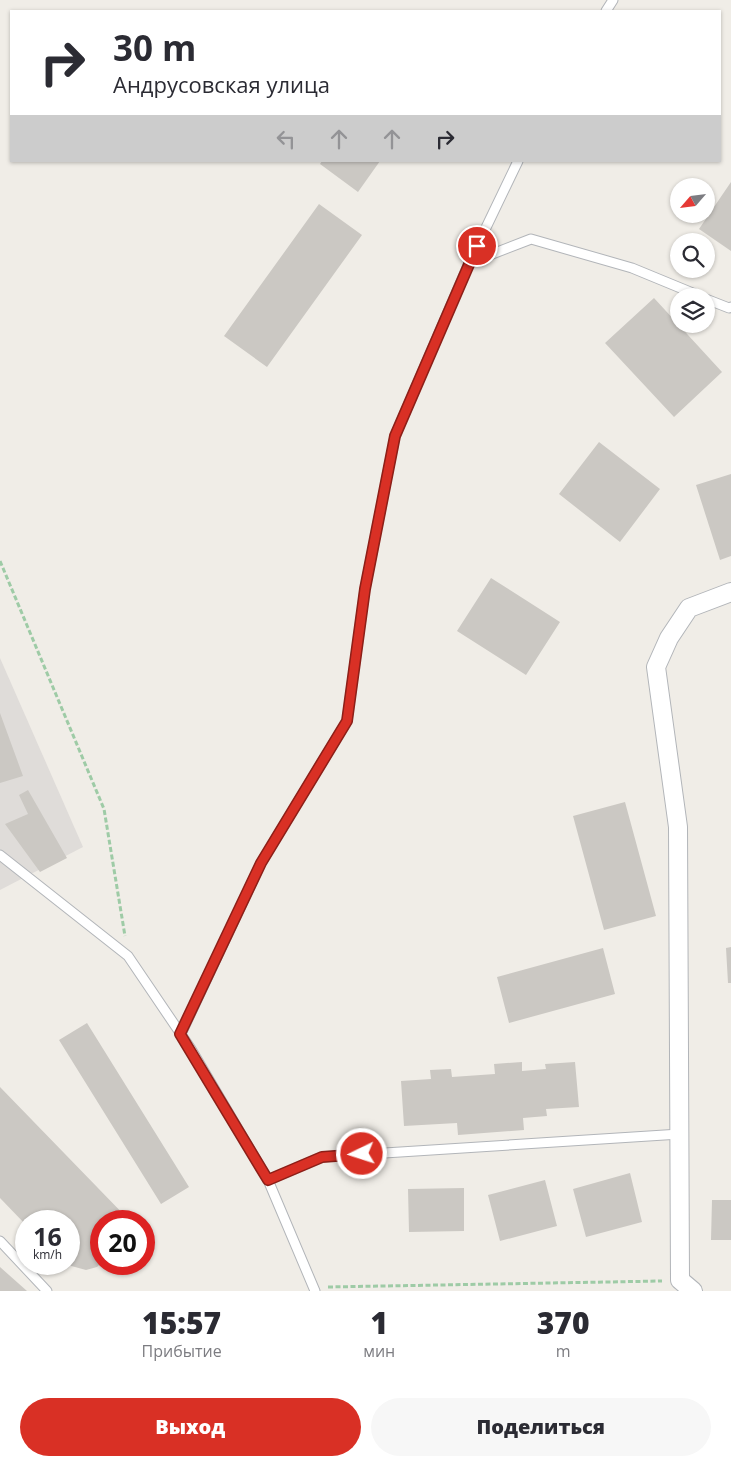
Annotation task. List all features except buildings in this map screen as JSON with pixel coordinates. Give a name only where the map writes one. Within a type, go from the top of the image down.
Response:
[{"type":"street","points":[[687,1286],[680,1134],[678,827],[656,667],[669,638],[689,608],[731,592]]},
{"type":"lane","points":[[180,1034],[261,863],[347,721],[365,589],[395,436],[468,263],[518,162]]},
{"type":"lane","points":[[468,263],[531,239],[632,268],[681,288]]},
{"type":"lane","points":[[715,303],[729,308],[731,307]]},
{"type":"lane","points":[[0,856],[128,956],[180,1034],[268,1180],[315,1289]]},
{"type":"lane","points":[[268,1180],[322,1157],[680,1134]]},
{"type":"lane","points":[[0,1241],[47,1291]]},
{"type":"path","points":[[0,561],[104,809],[128,956]]},
{"type":"path","points":[[315,1289],[687,1286]]},
{"type":"shaded area","points":[[0,658],[83,847],[0,890]]},
{"type":"route","points":[[362,1154],[322,1157],[268,1180],[191,1049],[180,1034],[261,863],[347,721],[365,589],[395,436],[468,263],[477,246]]}]
